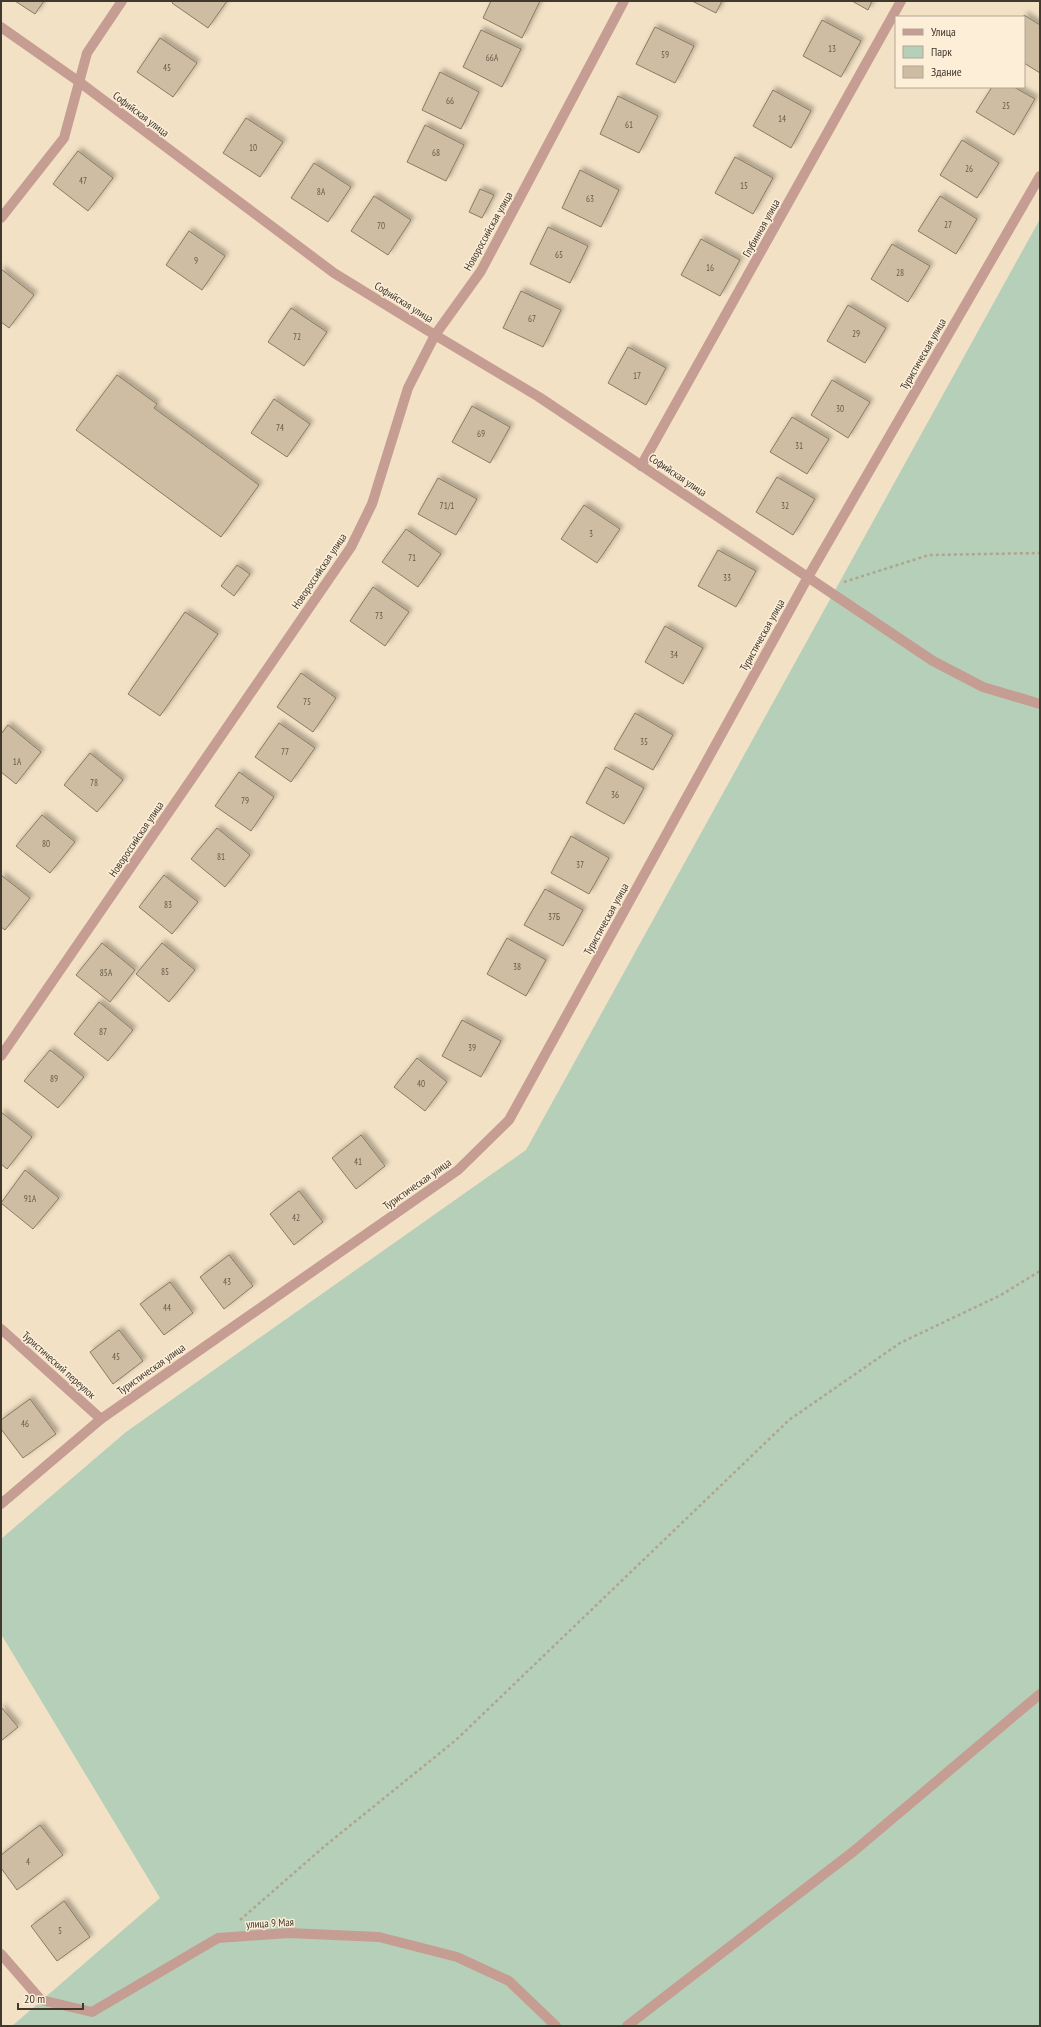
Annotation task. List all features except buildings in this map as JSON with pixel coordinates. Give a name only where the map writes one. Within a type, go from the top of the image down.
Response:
[{"type":"street","points":[[1,218],[64,138],[78,81],[87,54],[122,1]]},
{"type":"street","name":"Новороссийская улица","points":[[1,1056],[351,547],[372,504],[408,388],[435,336],[481,271],[624,1]]},
{"type":"street","name":"Глубинная улица","points":[[642,466],[901,1]]},
{"type":"street","name":"Софийская улица","points":[[1,27],[78,81],[334,273],[435,336],[539,397],[808,576],[932,661],[983,687],[1040,704]]},
{"type":"street","name":"Туристическая улица","points":[[1,1504],[101,1419],[458,1170],[509,1120],[808,576],[1040,176]]},
{"type":"street","name":"Туристический переулок","points":[[1,1329],[101,1419]]},
{"type":"street","points":[[627,2026],[854,1851],[1040,1694]]},
{"type":"street","name":"улица 9 Мая","points":[[1,1954],[41,2000],[92,2012],[218,1938],[289,1933],[379,1937],[457,1957],[509,1981],[556,2026]]},
{"type":"path","points":[[824,588],[929,555],[1040,553]]},
{"type":"path","points":[[218,1938],[326,1845],[456,1740],[788,1420],[900,1344],[1001,1294],[1040,1271]]},
{"type":"green space","points":[[1040,219],[1040,2026],[12,2026],[160,1898],[1,1634],[1,1539],[126,1432],[526,1150]]}]
